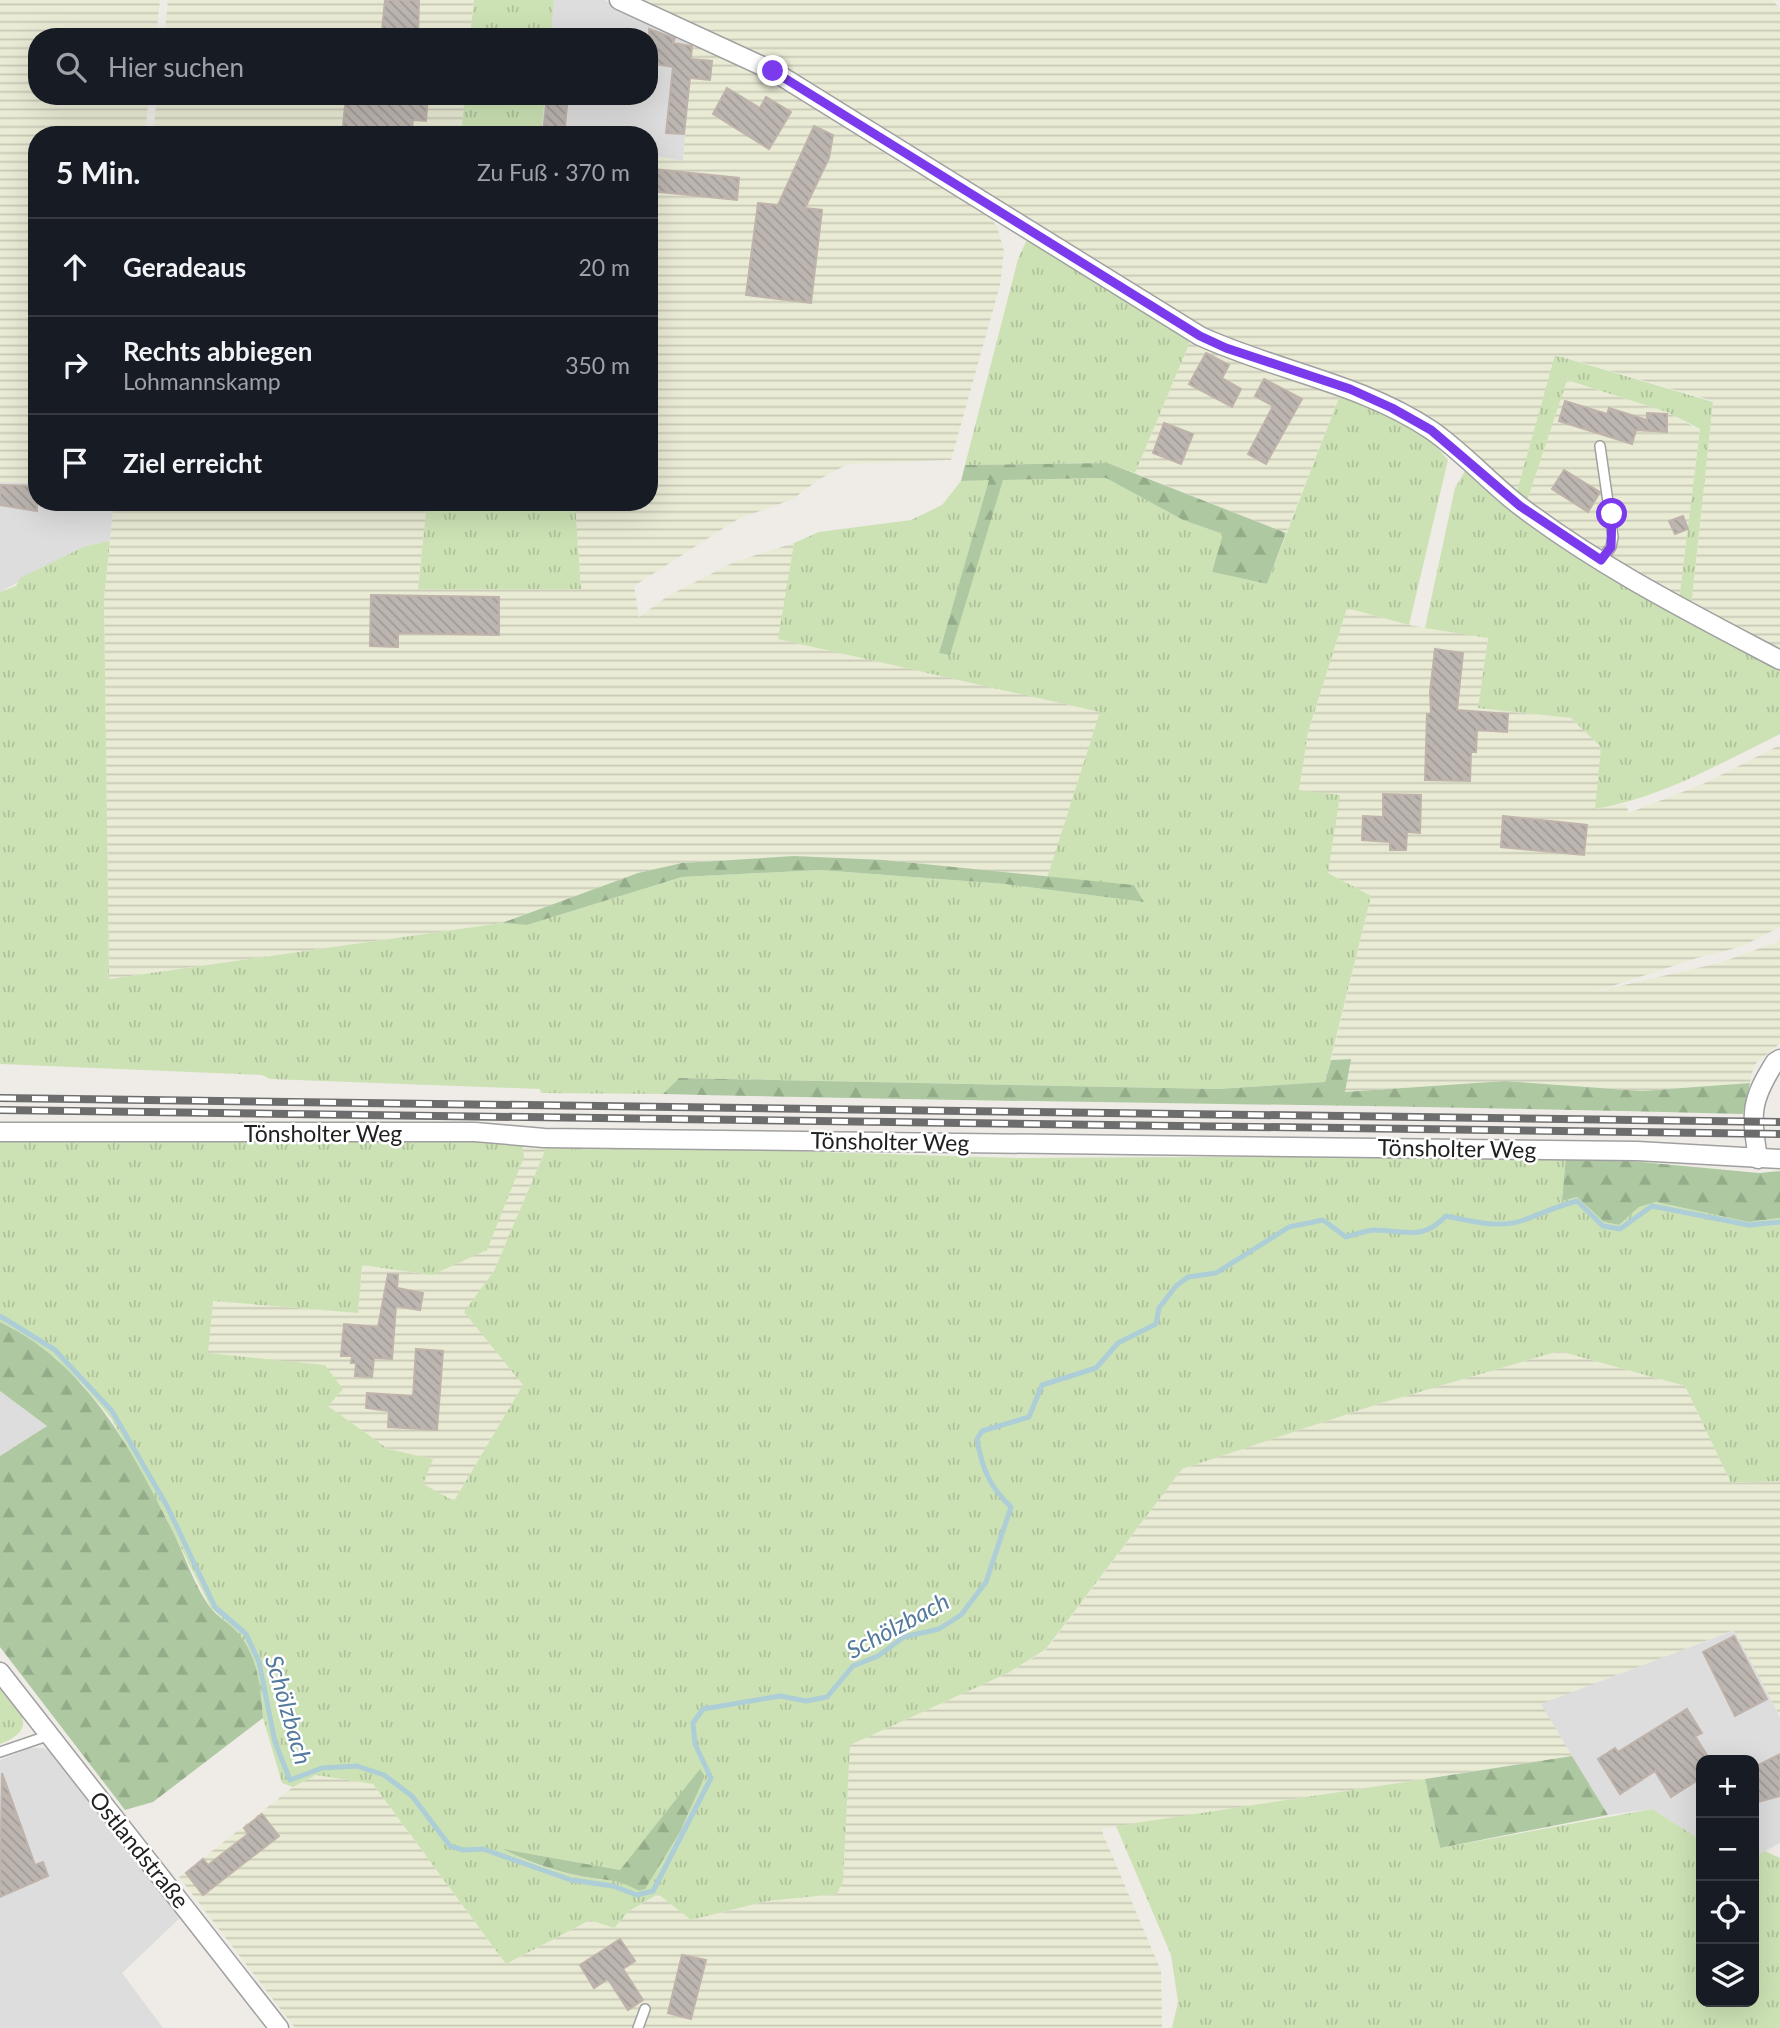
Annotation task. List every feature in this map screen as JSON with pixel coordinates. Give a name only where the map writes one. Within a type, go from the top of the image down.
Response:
[{"type":"street","points":[[619,0],[773,71],[1200,336],[1226,348],[1350,389],[1421,425],[1520,506],[1650,593],[1780,660]]},
{"type":"street","points":[[1758,1159],[1753,1122],[1756,1093],[1775,1062],[1780,1059]]},
{"type":"street","name":"Tönsholter Weg","points":[[0,1132],[474,1132],[544,1138],[1637,1151],[1780,1159]]},
{"type":"street","name":"Ostlandstraße","points":[[0,1672],[47,1736],[279,2028]]},
{"type":"lane","points":[[1600,446],[1613,537],[1611,547],[1601,560]]},
{"type":"lane","points":[[0,1752],[47,1736]]},
{"type":"lane","points":[[638,2028],[645,2009]]},
{"type":"shaded area","points":[[554,0],[604,0],[693,40],[683,162],[658,157],[658,126],[542,126],[544,105],[658,105],[658,28],[552,28]]},
{"type":"shaded area","points":[[0,482],[28,483],[28,511],[113,511],[110,541],[86,546],[0,592]]},
{"type":"shaded area","points":[[0,1391],[47,1426],[0,1456]]},
{"type":"shaded area","points":[[1735,1630],[1780,1717],[1780,1843],[1759,1854],[1759,1755],[1696,1755],[1696,1837],[1652,1809],[1608,1815],[1540,1704]]},
{"type":"shaded area","points":[[30,1748],[44,1748],[52,1752],[184,1914],[122,1973],[163,2028],[0,2028],[0,1760]]},
{"type":"green space","points":[[0,0],[160,0],[157,28],[28,28],[28,105],[148,105],[146,126],[28,126],[28,483],[0,482]]},
{"type":"green space","points":[[168,0],[474,0],[471,28],[165,28]]},
{"type":"green space","points":[[474,0],[554,0],[552,28],[471,28]]},
{"type":"green space","points":[[638,0],[1773,0],[1780,9],[1780,652],[1691,607],[1713,401],[1556,355],[1516,495],[1460,447],[1281,360],[1190,324],[781,64]]},
{"type":"green space","points":[[693,40],[774,76],[980,208],[997,226],[1004,251],[1000,285],[951,460],[848,464],[818,480],[793,499],[738,519],[634,586],[639,617],[668,596],[734,562],[794,543],[779,639],[1101,712],[1047,878],[884,860],[794,856],[682,863],[638,873],[502,923],[109,979],[104,598],[113,511],[426,511],[418,589],[581,588],[576,511],[658,511],[658,157],[683,161]]},
{"type":"green space","points":[[156,105],[464,105],[462,126],[154,126]]},
{"type":"green space","points":[[464,105],[544,105],[542,126],[462,126]]},
{"type":"green space","points":[[1028,237],[1192,337],[1135,473],[1108,463],[965,465],[1018,259]]},
{"type":"green space","points":[[1192,337],[1340,395],[1286,533],[1135,473]]},
{"type":"green space","points":[[1555,355],[1713,402],[1691,607],[1679,601],[1700,429],[1667,412],[1567,380],[1526,504],[1516,495]]},
{"type":"green space","points":[[1566,380],[1667,412],[1700,430],[1679,601],[1526,504]]},
{"type":"green space","points":[[1340,395],[1399,420],[1425,437],[1448,460],[1409,625],[1347,608],[1308,732],[1299,790],[1340,795],[1328,873],[1371,896],[1325,1082],[1217,1089],[679,1078],[663,1094],[541,1093],[540,1089],[270,1079],[262,1075],[0,1064],[0,592],[16,586],[20,578],[86,546],[110,541],[104,598],[109,979],[502,923],[527,925],[682,877],[820,870],[1005,884],[1144,902],[1134,885],[1047,878],[1100,712],[778,639],[794,543],[819,532],[911,520],[942,505],[961,481],[990,479],[939,652],[1003,480],[1106,478],[1183,520],[1224,534],[1212,572],[1267,584]]},
{"type":"green space","points":[[1108,463],[1286,533],[1267,584],[1212,572],[1223,534],[1183,520],[1106,478],[1003,480],[950,655],[939,653],[989,480],[961,481],[965,465]]},
{"type":"green space","points":[[1465,471],[1780,666],[1780,734],[1667,788],[1595,809],[1601,747],[1571,718],[1478,708],[1488,638],[1425,628],[1455,488]]},
{"type":"green space","points":[[426,511],[576,511],[581,589],[418,589]]},
{"type":"green space","points":[[1347,608],[1409,625],[1488,637],[1478,708],[1571,718],[1601,747],[1596,809],[1626,804],[1629,813],[1705,783],[1780,745],[1780,927],[1740,947],[1697,958],[1594,992],[1719,963],[1780,941],[1780,1043],[1754,1065],[1750,1083],[1642,1091],[1505,1081],[1344,1092],[1351,1059],[1331,1060],[1371,896],[1328,874],[1299,790],[1308,732]]},
{"type":"green space","points":[[794,856],[884,860],[1134,885],[1144,902],[1005,884],[820,870],[682,877],[527,925],[502,923],[638,873],[682,863]]},
{"type":"green space","points":[[1351,1059],[1345,1092],[1505,1081],[1642,1091],[1750,1083],[1743,1114],[663,1094],[679,1078],[1217,1089],[1325,1082],[1331,1060]]},
{"type":"green space","points":[[456,1138],[522,1141],[524,1157],[487,1250],[432,1275],[362,1265],[358,1313],[213,1301],[208,1353],[325,1365],[343,1389],[328,1406],[388,1449],[433,1459],[423,1484],[454,1501],[523,1385],[464,1312],[494,1271],[548,1144],[1018,1158],[1566,1155],[1562,1201],[1577,1197],[1604,1222],[1619,1225],[1639,1207],[1656,1202],[1749,1222],[1780,1218],[1780,1481],[1731,1483],[1685,1386],[1559,1351],[1375,1405],[1182,1469],[1046,1649],[1008,1673],[850,1745],[843,1881],[837,1894],[767,1901],[691,1920],[658,1894],[629,1911],[614,1928],[590,1920],[506,1964],[373,1784],[316,1775],[293,1787],[282,1783],[263,1718],[261,1691],[238,1633],[211,1608],[111,1418],[55,1358],[0,1322],[0,1140]],"holes":[[[701,1770],[705,1776],[680,1832],[639,1891],[620,1882],[547,1868],[506,1850],[620,1870]]]},
{"type":"green space","points":[[522,1141],[548,1144],[494,1271],[465,1312],[523,1385],[454,1501],[422,1484],[432,1459],[388,1449],[327,1406],[207,1353],[213,1301],[358,1313],[362,1265],[432,1275]]},
{"type":"green space","points":[[1566,1155],[1759,1173],[1780,1171],[1780,1218],[1749,1222],[1656,1202],[1639,1207],[1619,1225],[1604,1222],[1577,1197],[1562,1201]]},
{"type":"green space","points":[[0,1322],[59,1361],[105,1414],[143,1473],[205,1599],[213,1611],[245,1642],[254,1663],[263,1718],[153,1802],[125,1810],[0,1647],[0,1456],[47,1426],[0,1391]]},
{"type":"green space","points":[[1559,1351],[1685,1386],[1731,1483],[1780,1481],[1780,1716],[1734,1630],[1541,1704],[1572,1756],[1101,1829],[1161,1971],[1162,2028],[295,2028],[179,1877],[293,1787],[316,1775],[373,1784],[506,1964],[590,1920],[614,1928],[629,1911],[658,1894],[692,1920],[767,1901],[837,1894],[843,1881],[850,1745],[1008,1673],[1046,1650],[1182,1469],[1375,1405]]},
{"type":"green space","points":[[0,1684],[19,1710],[23,1725],[13,1738],[0,1744]]},
{"type":"green space","points":[[1572,1756],[1608,1815],[1440,1848],[1425,1779]]},
{"type":"green space","points":[[700,1769],[705,1776],[680,1832],[645,1889],[639,1891],[616,1882],[558,1871],[503,1849],[620,1870]]},
{"type":"green space","points":[[1425,1779],[1440,1848],[1652,1809],[1696,1837],[1696,2007],[1759,2007],[1759,1854],[1765,1851],[1780,1858],[1780,2028],[1172,2028],[1178,2002],[1171,1955],[1116,1826]]},
{"type":"building","points":[[385,0],[419,0],[418,28],[382,28]]},
{"type":"building","points":[[658,32],[675,38],[673,43],[692,46],[691,59],[712,61],[710,80],[690,78],[684,134],[666,133],[673,67],[658,64]]},
{"type":"building","points":[[727,88],[760,108],[766,97],[791,112],[769,149],[713,114]]},
{"type":"building","points":[[345,105],[427,105],[426,121],[413,120],[412,126],[343,126]]},
{"type":"building","points":[[546,105],[567,105],[565,126],[544,126]]},
{"type":"building","points":[[814,126],[833,135],[829,158],[805,208],[822,210],[811,303],[746,295],[758,203],[778,205]]},
{"type":"building","points":[[658,170],[739,178],[737,200],[658,192]]},
{"type":"building","points":[[1206,353],[1229,365],[1222,378],[1241,389],[1232,407],[1189,384]]},
{"type":"building","points":[[1264,379],[1302,399],[1266,464],[1248,454],[1273,406],[1255,396]]},
{"type":"building","points":[[1565,401],[1607,414],[1609,408],[1647,420],[1647,413],[1667,414],[1667,432],[1636,430],[1632,444],[1559,421]]},
{"type":"building","points":[[1164,423],[1193,434],[1181,464],[1153,453]]},
{"type":"building","points":[[1564,470],[1600,492],[1588,512],[1552,489]]},
{"type":"building","points":[[0,485],[28,486],[28,510],[0,505]]},
{"type":"building","points":[[1683,516],[1688,529],[1675,534],[1669,521]]},
{"type":"building","points":[[371,595],[499,597],[499,635],[398,633],[398,647],[370,646]]},
{"type":"building","points":[[1435,649],[1463,653],[1457,710],[1508,714],[1507,732],[1477,730],[1476,752],[1471,752],[1470,781],[1425,780],[1427,714],[1431,714],[1430,692]]},
{"type":"building","points":[[1383,794],[1421,795],[1420,833],[1407,832],[1406,850],[1390,850],[1390,842],[1362,840],[1363,816],[1383,817]]},
{"type":"building","points":[[1503,816],[1587,825],[1584,855],[1501,847]]},
{"type":"building","points":[[388,1274],[398,1275],[397,1288],[423,1293],[420,1310],[396,1306],[392,1359],[374,1358],[372,1377],[355,1376],[356,1363],[351,1363],[352,1356],[341,1356],[344,1324],[378,1327]]},
{"type":"building","points":[[416,1349],[443,1351],[437,1430],[388,1427],[389,1411],[366,1408],[367,1393],[413,1396]]},
{"type":"building","points":[[1734,1636],[1767,1699],[1735,1716],[1703,1652]]},
{"type":"building","points":[[1687,1709],[1702,1733],[1695,1736],[1707,1755],[1696,1755],[1696,1781],[1671,1797],[1655,1771],[1620,1794],[1598,1759],[1615,1748],[1618,1752]]},
{"type":"building","points":[[1780,1754],[1780,1796],[1759,1802],[1759,1764]]},
{"type":"building","points":[[2,1773],[35,1865],[43,1862],[48,1876],[0,1897]]},
{"type":"building","points":[[262,1814],[279,1836],[203,1895],[186,1873],[203,1859],[208,1865],[248,1834],[244,1828]]},
{"type":"building","points":[[620,1939],[635,1961],[623,1969],[643,2000],[628,2010],[608,1979],[594,1988],[580,1965]]},
{"type":"building","points":[[682,1955],[706,1960],[691,2019],[668,2013]]},
{"type":"waterway","name":"Schölzbach","points":[[0,1316],[55,1350],[112,1411],[167,1506],[215,1607],[246,1634],[259,1662],[275,1742],[290,1780],[322,1768],[357,1766],[384,1775],[412,1796],[450,1846],[463,1850],[483,1849],[571,1880],[613,1886],[637,1895],[653,1891],[711,1778],[695,1744],[693,1723],[703,1709],[780,1696],[806,1701],[827,1697],[853,1666],[878,1656],[904,1637],[939,1629],[961,1615],[986,1582],[1011,1507],[997,1492],[984,1468],[977,1439],[982,1431],[1029,1417],[1042,1385],[1096,1368],[1118,1343],[1156,1324],[1159,1308],[1176,1286],[1188,1277],[1216,1273],[1289,1227],[1323,1220],[1346,1237],[1373,1230],[1412,1233],[1429,1229],[1446,1216],[1485,1223],[1515,1223],[1577,1201],[1603,1226],[1620,1229],[1652,1206],[1749,1225],[1780,1222]]},
{"type":"railway","points":[[0,1098],[1780,1122]]},
{"type":"railway","points":[[0,1110],[1780,1134]]},
{"type":"route","points":[[773,71],[1017,225],[1098,271],[1200,336],[1226,348],[1350,389],[1431,430],[1520,506],[1601,560],[1611,547],[1612,514]]}]
